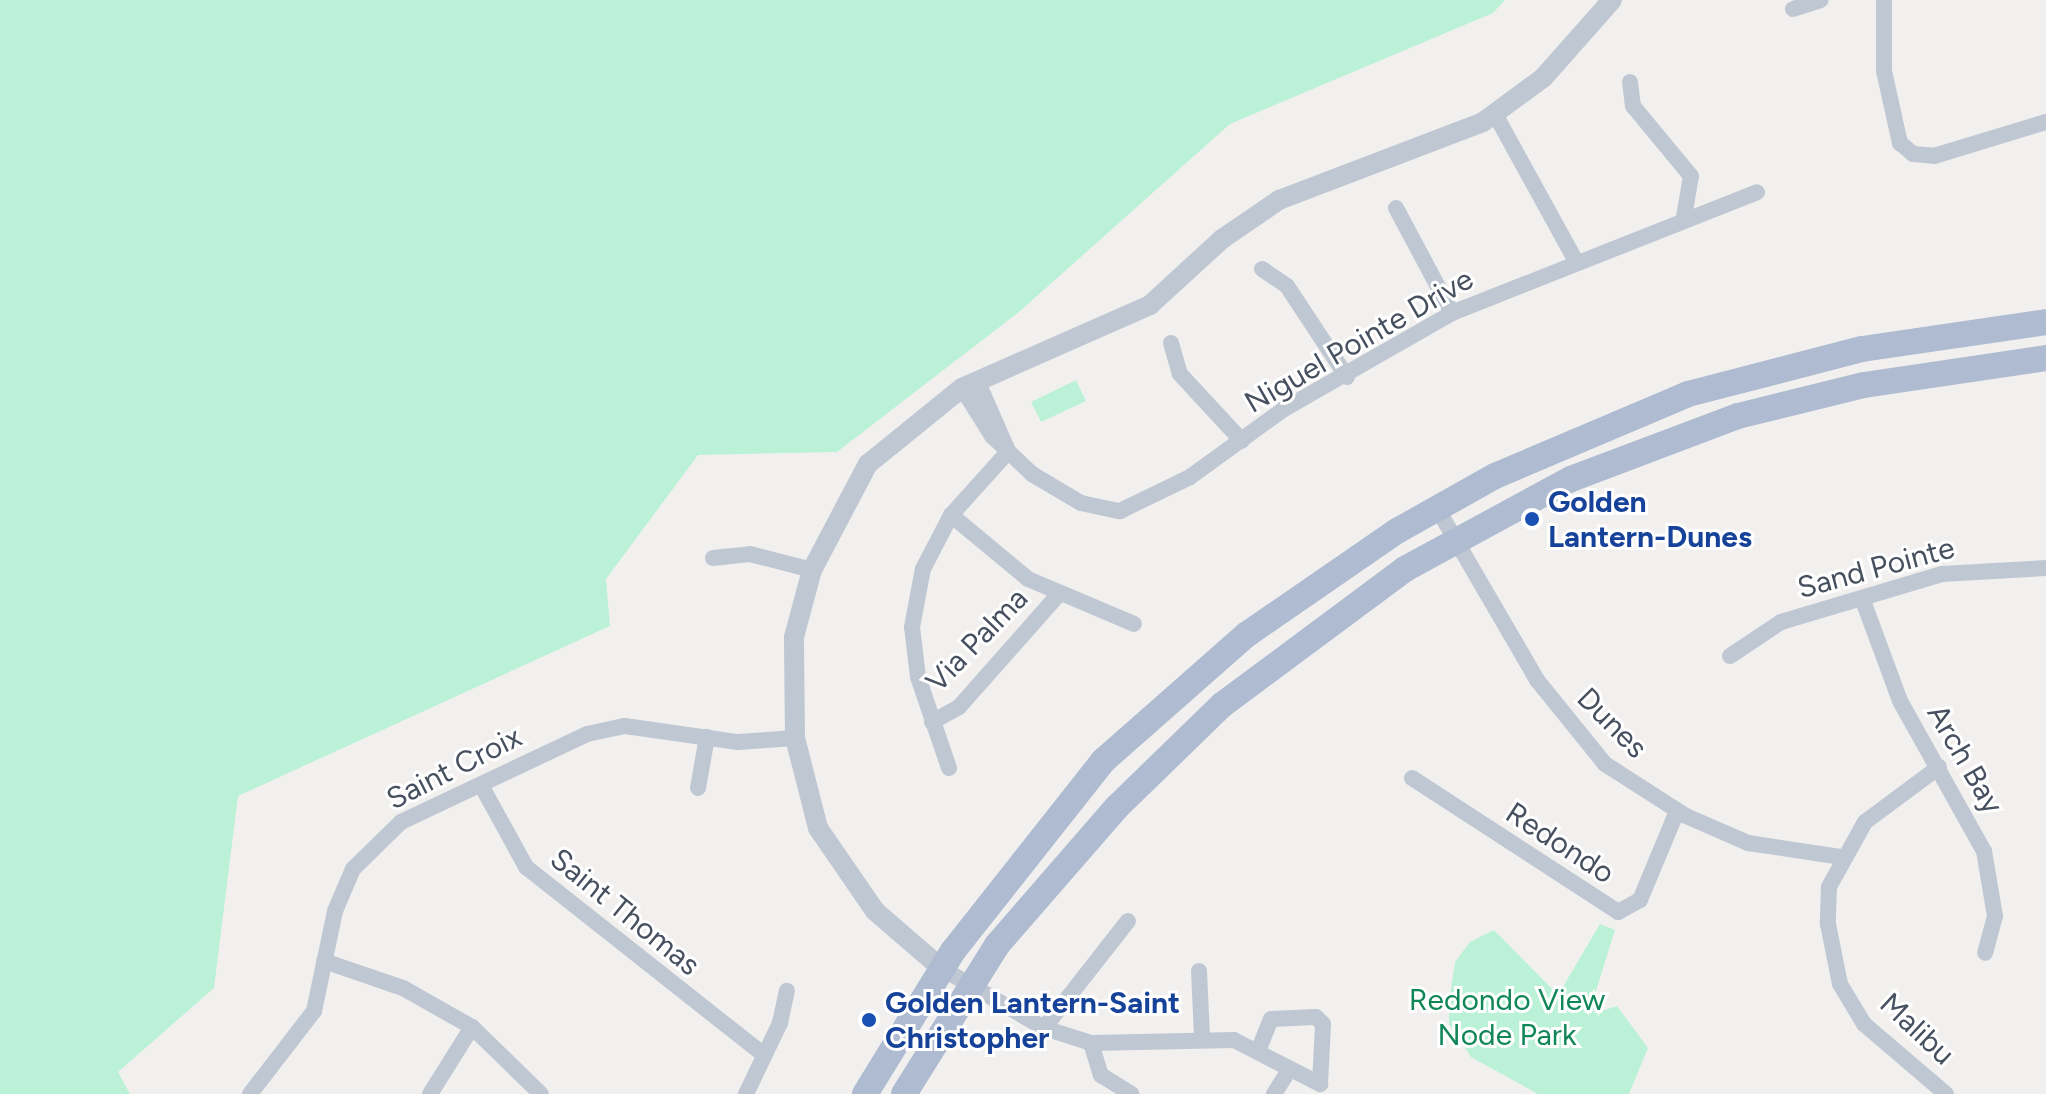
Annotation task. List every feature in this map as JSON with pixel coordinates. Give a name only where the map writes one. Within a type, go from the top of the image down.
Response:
[{"type":"main road","points":[[865,1094],[941,968],[1041,832],[1147,720],[1292,600],[1437,508],[1598,429],[1688,394],[1862,349],[2046,322]]},
{"type":"main road","points":[[904,1094],[970,986],[1039,892],[1189,733],[1290,650],[1453,540],[1571,479],[1738,416],[1893,379],[2046,358]]},
{"type":"street","points":[[1259,1048],[1271,1019],[1321,1020],[1320,1084],[1289,1070],[1259,1048],[1202,1037],[1091,1043],[1044,1028],[941,968],[875,911],[818,828],[795,738],[794,637],[812,570],[868,464],[969,384],[1122,321],[1279,200],[1338,173],[1453,138],[1495,114],[1543,78],[1612,0]]},
{"type":"street","points":[[1793,9],[1821,0]]},
{"type":"street","points":[[1884,0],[1884,71],[1900,143],[1913,154],[1934,156],[2046,122]]},
{"type":"street","points":[[1630,82],[1633,106],[1691,176],[1684,217]]},
{"type":"street","points":[[1495,114],[1577,263]]},
{"type":"street","name":"Niguel Pointe Drive","points":[[969,384],[1008,452],[1056,492],[1120,511],[1158,496],[1452,313],[1684,217],[1757,192]]},
{"type":"street","points":[[1396,208],[1452,313]]},
{"type":"street","points":[[1262,269],[1287,286],[1347,377]]},
{"type":"street","points":[[1171,343],[1180,374],[1242,441]]},
{"type":"street","points":[[949,768],[932,722],[912,627],[923,569],[951,515],[1008,452]]},
{"type":"street","name":"Dunes","points":[[1437,508],[1453,540],[1569,727],[1605,764],[1677,811],[1748,843],[1842,857]]},
{"type":"street","points":[[951,515],[1010,567],[1060,593],[1082,596],[1134,624]]},
{"type":"street","points":[[713,558],[750,554],[812,570]]},
{"type":"street","name":"Sand Pointe","points":[[1730,656],[1781,622],[1942,574],[2046,568]]},
{"type":"street","name":"Via Palma","points":[[932,722],[959,707],[1060,593]]},
{"type":"street","name":"Arch Bay","points":[[1862,598],[1900,701],[1984,851],[1995,916],[1985,953]]},
{"type":"street","name":"Saint Croix","points":[[250,1094],[314,1011],[335,911],[371,845],[401,822],[599,731],[625,726],[707,737],[795,738]]},
{"type":"street","points":[[698,788],[707,737]]},
{"type":"street","name":"Malibu","points":[[1939,767],[1865,822],[1842,857],[1829,887],[1840,984],[1864,1024],[1946,1094]]},
{"type":"street","name":"Redondo","points":[[1412,778],[1618,912],[1640,900],[1677,811]]},
{"type":"street","name":"Saint Thomas","points":[[481,785],[526,867],[764,1055]]},
{"type":"street","points":[[1044,1028],[1128,921]]},
{"type":"street","points":[[324,961],[403,988],[472,1027],[541,1094]]},
{"type":"street","points":[[1199,971],[1202,1037]]},
{"type":"street","points":[[746,1094],[787,991]]},
{"type":"street","points":[[430,1094],[472,1027]]},
{"type":"street","points":[[1091,1043],[1101,1075],[1131,1094]]},
{"type":"street","points":[[1274,1094],[1289,1070]]},
{"type":"green space","points":[[0,0],[1505,0],[1493,13],[1230,124],[1019,312],[837,452],[698,455],[606,579],[610,626],[238,796],[214,988],[118,1072],[130,1094],[0,1094]]},
{"type":"green space","points":[[1076,380],[1086,401],[1041,422],[1031,402]]},
{"type":"green space","name":"Redondo View Node Park","points":[[1600,924],[1615,930],[1593,1000],[1598,1012],[1617,1006],[1648,1048],[1629,1094],[1538,1094],[1471,1057],[1449,1024],[1455,962],[1470,942],[1494,930],[1558,995]]},
{"type":"place","name":"Golden Lantern-Dunes","points":[[1532,519]]},
{"type":"place","name":"Golden Lantern-Saint Christopher","points":[[869,1020]]}]
